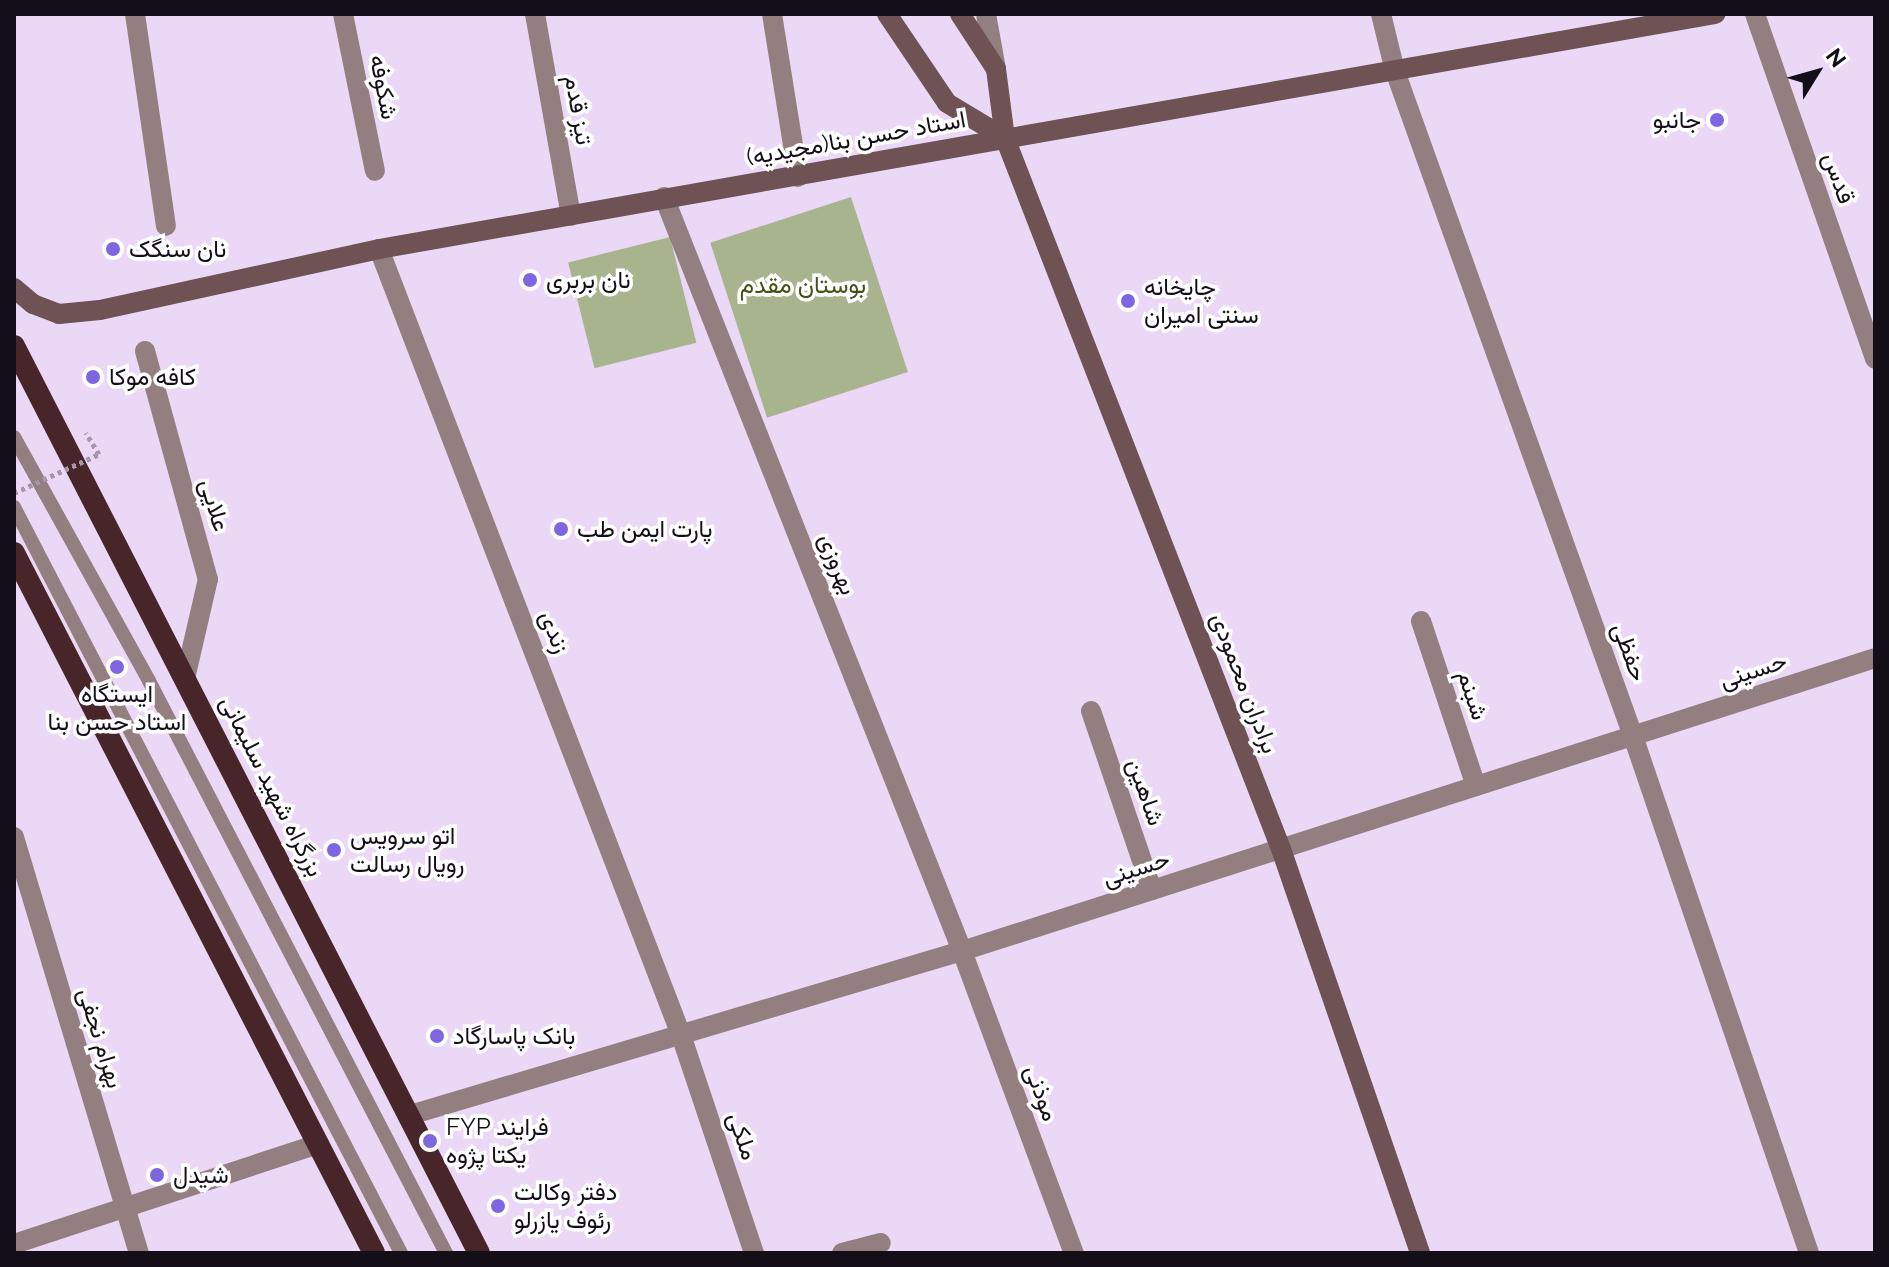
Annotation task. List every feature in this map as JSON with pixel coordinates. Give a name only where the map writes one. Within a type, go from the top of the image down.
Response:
[{"type":"highway","name":"بزرگراه شهید سلیمانی","points":[[14,346],[186,674],[479,1253]]},
{"type":"highway","points":[[14,553],[374,1253]]},
{"type":"main road","points":[[887,14],[947,103],[1005,138]]},
{"type":"main road","points":[[960,14],[996,69]]},
{"type":"main road","name":"استاد حسن بنا(مجیدیه)","points":[[14,288],[42,309],[79,313],[379,249],[1715,14]]},
{"type":"main road","name":"برادران محمودی","points":[[996,69],[1005,138],[1281,849],[1420,1253]]},
{"type":"street","points":[[135,14],[166,226]]},
{"type":"street","name":"شکوفه","points":[[343,14],[375,171]]},
{"type":"street","name":"تیز قدم","points":[[535,14],[571,216]]},
{"type":"street","points":[[772,14],[798,177]]},
{"type":"street","points":[[986,14],[996,69]]},
{"type":"street","name":"حفظی","points":[[1381,14],[1395,71],[1633,736],[1809,1253]]},
{"type":"street","name":"قدس","points":[[1755,14],[1875,359]]},
{"type":"street","name":"بهروزی","points":[[664,197],[962,951]]},
{"type":"street","name":"زندی","points":[[379,249],[681,1035]]},
{"type":"street","name":"علایی","points":[[145,351],[208,579],[186,674]]},
{"type":"street","name":"شبنم","points":[[1421,621],[1476,786]]},
{"type":"street","name":"حسینی","points":[[410,1115],[962,951],[1875,658]]},
{"type":"street","name":"شاهین","points":[[1091,711],[1152,890]]},
{"type":"street","name":"بهرام نجفی","points":[[14,837],[139,1253]]},
{"type":"street","name":"موذنی","points":[[962,951],[1074,1253]]},
{"type":"street","name":"ملکی","points":[[681,1035],[754,1253]]},
{"type":"street","points":[[14,1244],[319,1144]]},
{"type":"street","points":[[842,1253],[881,1243]]},
{"type":"lane","points":[[14,437],[149,681],[446,1253]]},
{"type":"lane","points":[[14,507],[401,1253]]},
{"type":"path","points":[[14,493],[99,454],[86,433]]},
{"type":"green space","name":"بوستان مقدم","points":[[851,197],[908,372],[767,418],[710,243]]},
{"type":"green space","points":[[670,237],[696,343],[594,368],[568,262]]},
{"type":"place","name":"جانبو","points":[[1717,120]]},
{"type":"place","name":"نان سنگک","points":[[113,249]]},
{"type":"place","name":"نان بربری","points":[[530,280]]},
{"type":"place","name":"چایخانه سنتی امیران","points":[[1128,301]]},
{"type":"place","name":"کافه موکا","points":[[93,377]]},
{"type":"place","name":"پارت ایمن طب","points":[[561,529]]},
{"type":"place","name":"ایستگاه استاد حسن بنا","points":[[117,667]]},
{"type":"place","name":"اتو سرویس رویال رسالت","points":[[334,850]]},
{"type":"place","name":"بانک پاسارگاد","points":[[437,1036]]},
{"type":"place","name":"FYP فرایند یکتا پژوه","points":[[430,1141]]},
{"type":"place","name":"شیدل","points":[[157,1175]]},
{"type":"place","name":"دفتر وکالت رئوف یازرلو","points":[[498,1206]]}]
